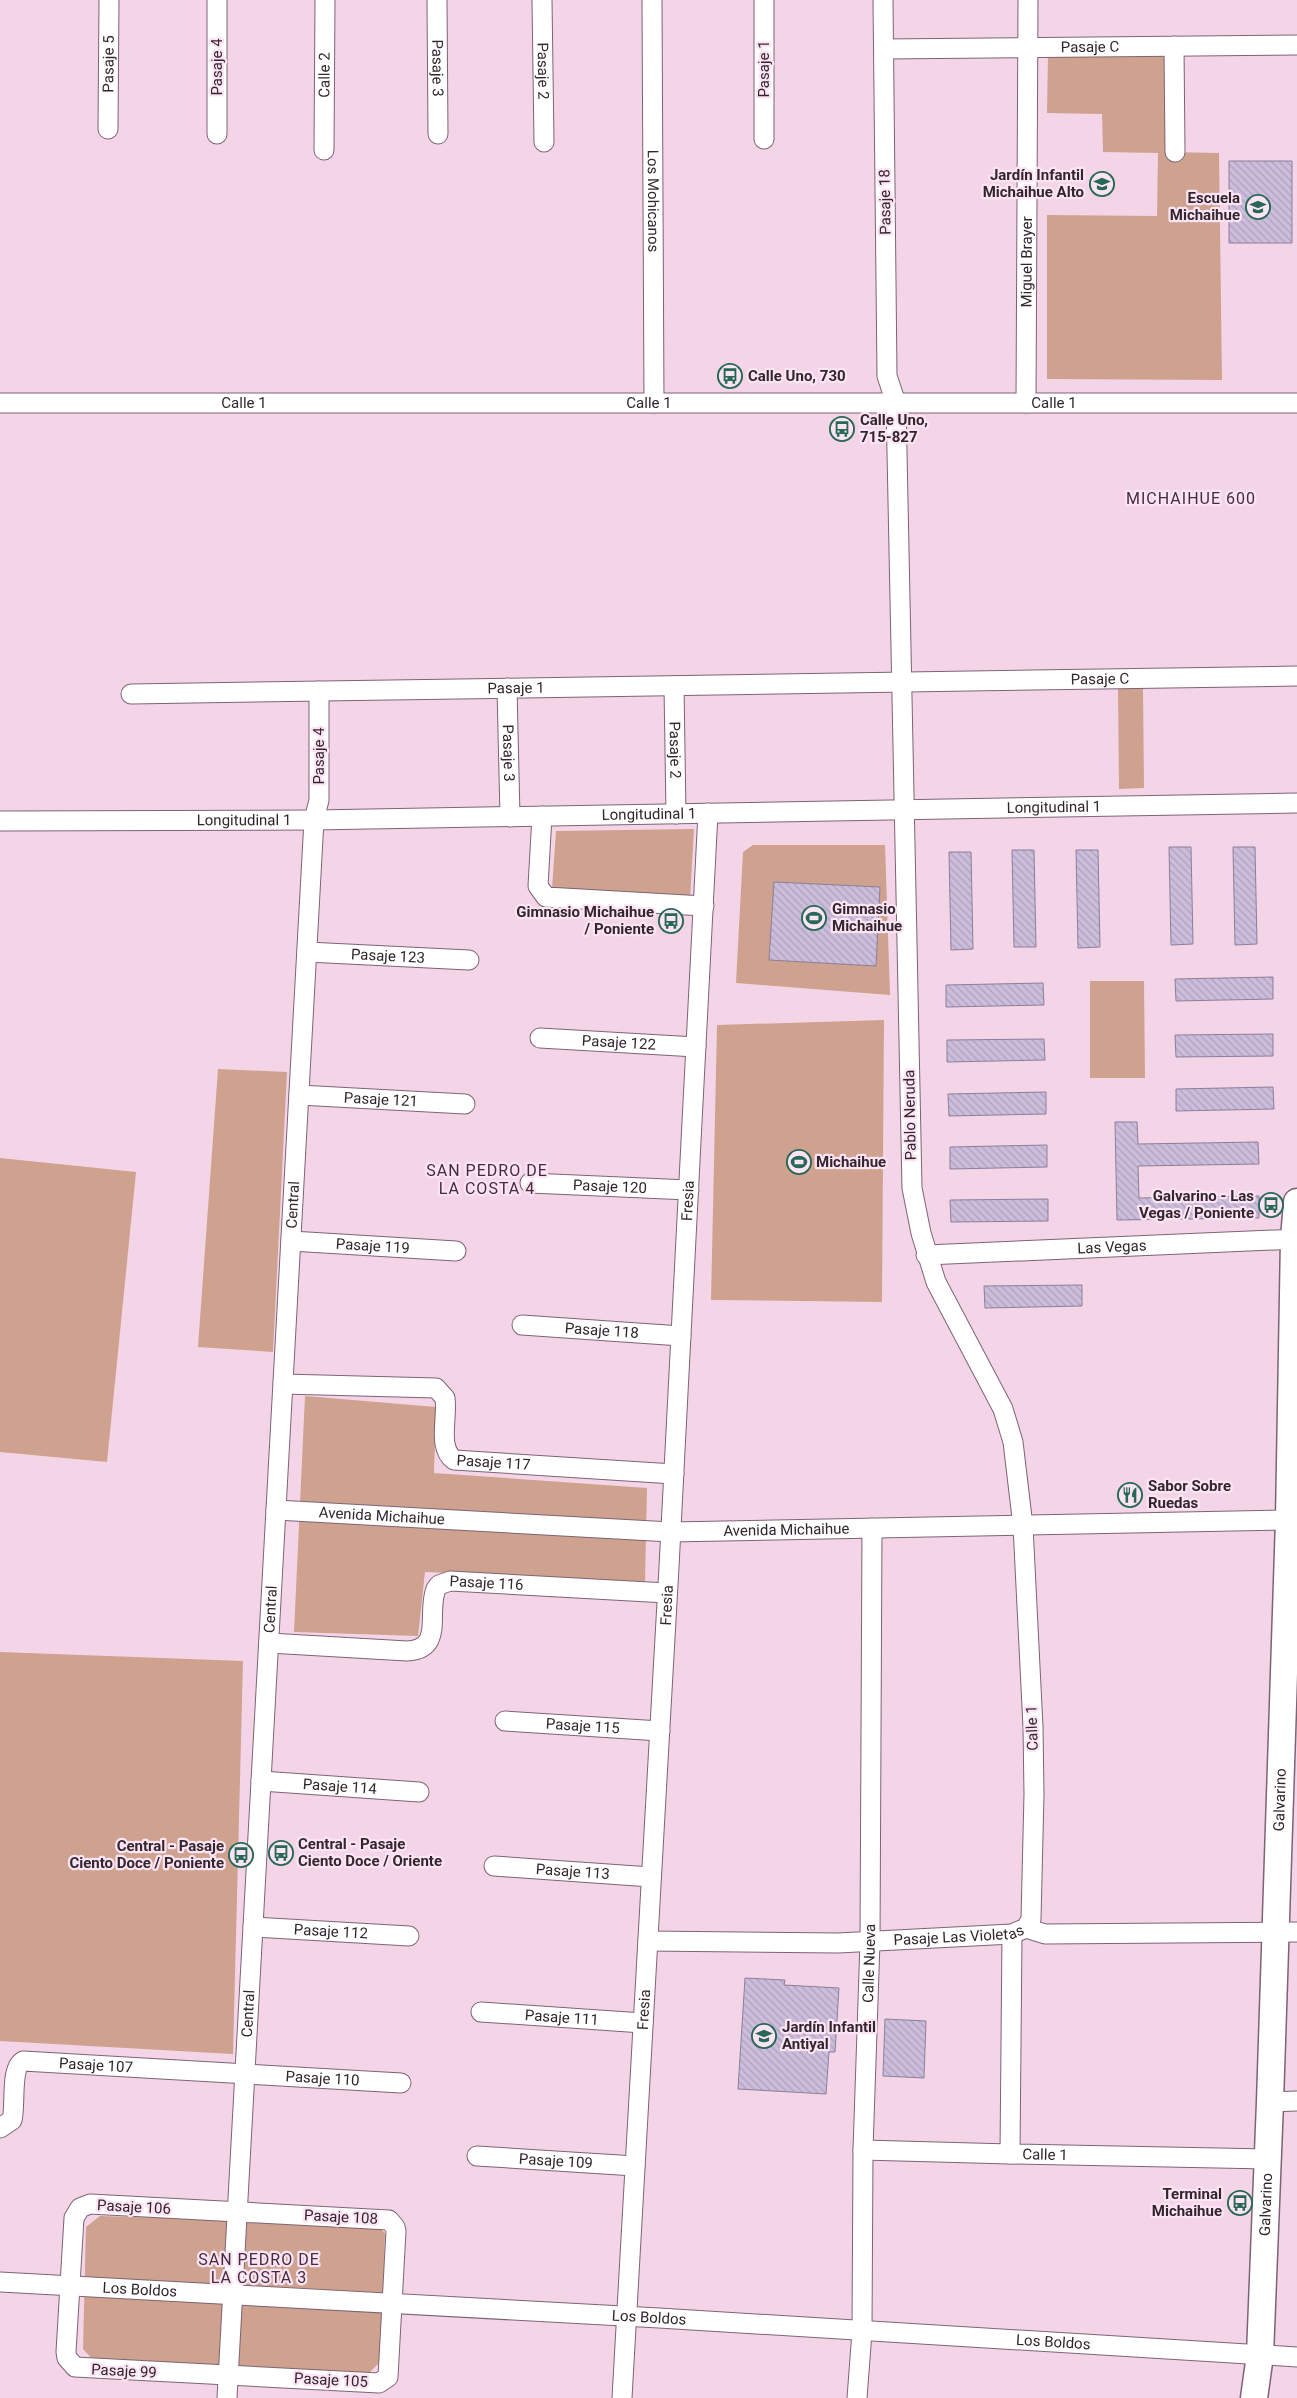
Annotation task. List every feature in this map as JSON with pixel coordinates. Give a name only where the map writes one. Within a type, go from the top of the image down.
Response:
[{"type":"street","name":"Pasaje 5","points":[[108,129],[109,0]]},
{"type":"street","name":"Pasaje 4","points":[[217,0],[217,134]]},
{"type":"street","name":"Calle 2","points":[[324,150],[325,0]]},
{"type":"street","name":"Pasaje 3","points":[[437,0],[438,134]]},
{"type":"street","name":"Pasaje 2","points":[[542,0],[544,142]]},
{"type":"street","name":"Los Mohicanos","points":[[652,0],[654,403]]},
{"type":"street","name":"Pasaje 1","points":[[764,0],[764,139]]},
{"type":"street","name":"Pasaje 18","points":[[883,0],[887,376],[896,403],[902,682]]},
{"type":"street","name":"Miguel Brayer","points":[[1026,403],[1028,0]]},
{"type":"street","name":"Pasaje C","points":[[884,49],[1297,45]]},
{"type":"street","points":[[1174,46],[1174,152]]},
{"type":"street","name":"Calle 1","points":[[0,403],[1297,403]]},
{"type":"street","name":"Pasaje C","points":[[902,682],[1297,676]]},
{"type":"street","name":"Pasaje 1","points":[[131,694],[902,682]]},
{"type":"street","name":"Pablo Neruda","points":[[902,682],[912,1188],[926,1255],[948,1308],[1003,1409],[1009,1424],[1013,1442],[1023,1526]]},
{"type":"street","name":"Pasaje 2","points":[[674,686],[676,814]]},
{"type":"street","name":"Pasaje 3","points":[[507,688],[510,817]]},
{"type":"street","name":"Pasaje 4","points":[[314,820],[319,800],[319,691]]},
{"type":"street","name":"Longitudinal 1","points":[[0,821],[314,820],[1297,802]]},
{"type":"street","name":"Fresia","points":[[622,2398],[668,1593],[708,813]]},
{"type":"street","points":[[542,816],[538,886],[546,897],[704,906]]},
{"type":"street","name":"Central","points":[[227,2398],[314,820]]},
{"type":"street","name":"Pasaje 123","points":[[307,952],[469,960]]},
{"type":"street","name":"Pasaje 122","points":[[540,1038],[696,1047]]},
{"type":"street","name":"Pasaje 121","points":[[299,1095],[465,1104]]},
{"type":"street","name":"Pasaje 120","points":[[530,1183],[689,1190]]},
{"type":"street","name":"Galvarino","points":[[1254,2398],[1260,2355],[1270,2102],[1286,1932],[1297,1202]]},
{"type":"street","name":"Las Vegas","points":[[926,1255],[1295,1239]]},
{"type":"street","name":"Pasaje 119","points":[[291,1241],[456,1251]]},
{"type":"street","name":"Pasaje 118","points":[[522,1325],[681,1336]]},
{"type":"street","name":"Pasaje 117","points":[[283,1384],[436,1388],[445,1398],[445,1448],[449,1456],[454,1460],[674,1474]]},
{"type":"street","name":"Avenida Michaihue","points":[[276,1510],[671,1532],[1293,1520]]},
{"type":"street","name":"Calle 1","points":[[1023,1526],[1034,1794],[1032,1914],[1019,1931],[1010,2154],[1268,2159]]},
{"type":"street","name":"Calle Nueva","points":[[857,2398],[862,2332],[864,2150],[870,1942],[872,1528]]},
{"type":"street","name":"Pasaje 116","points":[[269,1643],[407,1651],[420,1649],[430,1640],[432,1633],[436,1589],[439,1585],[450,1581],[668,1593]]},
{"type":"street","name":"Pasaje 115","points":[[505,1720],[660,1731]]},
{"type":"street","name":"Pasaje 114","points":[[261,1781],[419,1792]]},
{"type":"street","name":"Pasaje 113","points":[[494,1866],[652,1877]]},
{"type":"street","name":"Pasaje 112","points":[[253,1927],[409,1936]]},
{"type":"street","name":"Pasaje Las Violetas","points":[[648,1941],[870,1942],[1019,1931],[1045,1934],[1286,1932]]},
{"type":"street","name":"Pasaje 111","points":[[481,2012],[643,2023]]},
{"type":"street","name":"Pasaje 107","points":[[0,2128],[12,2120],[16,2071],[23,2061],[245,2074]]},
{"type":"street","name":"Pasaje 110","points":[[245,2074],[401,2083]]},
{"type":"street","points":[[1270,2102],[1297,2102]]},
{"type":"street","points":[[864,2150],[1010,2154]]},
{"type":"street","name":"Pasaje 109","points":[[477,2156],[635,2166]]},
{"type":"street","name":"Pasaje 106","points":[[70,2286],[74,2218],[76,2212],[84,2206],[238,2212]]},
{"type":"street","name":"Pasaje 108","points":[[238,2212],[389,2220],[396,2231],[392,2303]]},
{"type":"street","name":"Los Boldos","points":[[0,2282],[626,2316],[862,2332],[1297,2357]]},
{"type":"street","name":"Pasaje 99","points":[[70,2286],[66,2352],[67,2358],[75,2367],[228,2376]]},
{"type":"street","name":"Pasaje 105","points":[[228,2376],[383,2382],[389,2373],[392,2303]]},
{"type":"shaded area","points":[[1158,53],[1168,59],[1167,152],[1219,153],[1222,380],[1047,379],[1047,215],[1157,216],[1158,153],[1103,152],[1102,114],[1047,113],[1048,54]]},
{"type":"shaded area","points":[[1143,687],[1144,788],[1119,789],[1118,688]]},
{"type":"shaded area","points":[[694,829],[690,899],[552,889],[556,831]]},
{"type":"shaded area","name":"Gimnasio Michaihue","points":[[753,845],[885,845],[890,995],[736,983],[743,852]]},
{"type":"shaded area","points":[[1090,981],[1144,981],[1145,1078],[1090,1078]]},
{"type":"shaded area","name":"Michaihue","points":[[884,1020],[882,1302],[711,1300],[717,1025]]},
{"type":"shaded area","points":[[218,1069],[287,1072],[273,1352],[198,1347]]},
{"type":"shaded area","points":[[0,1158],[136,1172],[107,1462],[0,1452]]},
{"type":"shaded area","points":[[305,1396],[436,1407],[434,1473],[647,1488],[645,1582],[425,1572],[418,1636],[294,1632]]},
{"type":"shaded area","points":[[0,1652],[243,1661],[233,2054],[0,2041]]},
{"type":"shaded area","points":[[100,2216],[375,2224],[385,2233],[381,2361],[368,2374],[95,2362],[83,2349],[86,2227]]},
{"type":"building","name":"Escuela Michaihue","points":[[1229,161],[1292,161],[1292,243],[1229,243]]},
{"type":"building","points":[[1169,847],[1191,847],[1193,944],[1171,945]]},
{"type":"building","points":[[1233,847],[1255,847],[1257,944],[1235,945]]},
{"type":"building","points":[[1012,850],[1034,850],[1036,947],[1014,947]]},
{"type":"building","points":[[1076,850],[1098,850],[1100,947],[1078,948]]},
{"type":"building","points":[[949,852],[971,852],[973,949],[951,950]]},
{"type":"building","points":[[774,882],[880,887],[876,966],[769,960]]},
{"type":"building","points":[[1273,977],[1273,999],[1176,1001],[1175,979]]},
{"type":"building","points":[[1043,983],[1044,1005],[946,1007],[946,985]]},
{"type":"building","points":[[1273,1034],[1273,1056],[1176,1057],[1175,1035]]},
{"type":"building","points":[[1044,1039],[1045,1060],[947,1062],[947,1040]]},
{"type":"building","points":[[1273,1087],[1274,1109],[1176,1111],[1176,1089]]},
{"type":"building","points":[[1046,1092],[1046,1114],[949,1116],[948,1094]]},
{"type":"building","points":[[1115,1122],[1137,1122],[1138,1144],[1258,1142],[1259,1164],[1138,1166],[1139,1198],[1259,1196],[1259,1218],[1117,1220]]},
{"type":"building","points":[[1047,1145],[1047,1167],[950,1169],[950,1147]]},
{"type":"building","points":[[1048,1199],[1048,1221],[951,1222],[950,1200]]},
{"type":"building","points":[[1082,1285],[1082,1306],[985,1308],[984,1286]]},
{"type":"building","points":[[745,1978],[785,1980],[784,1985],[839,1988],[835,2052],[829,2052],[826,2094],[738,2089]]},
{"type":"building","points":[[885,2019],[926,2021],[924,2078],[883,2076]]},
{"type":"place","name":"Jardín Infantil Michaihue Alto","points":[[1102,184]]},
{"type":"place","name":"Escuela Michaihue","points":[[1258,207]]},
{"type":"place","name":"Calle Uno, 730","points":[[730,376]]},
{"type":"place","name":"Calle Uno, 715-827","points":[[842,429]]},
{"type":"place","name":"Gimnasio Michaihue","points":[[814,918]]},
{"type":"place","name":"Gimnasio Michaihue / Poniente","points":[[671,921]]},
{"type":"place","name":"Michaihue","points":[[799,1162]]},
{"type":"place","name":"Galvarino - Las Vegas / Poniente","points":[[1271,1205]]},
{"type":"place","name":"Sabor Sobre Ruedas","points":[[1130,1495]]},
{"type":"place","name":"Central - Pasaje Ciento Doce / Oriente","points":[[281,1853]]},
{"type":"place","name":"Central - Pasaje Ciento Doce / Poniente","points":[[241,1855]]},
{"type":"place","name":"Jardín Infantil Antiyal","points":[[764,2036]]},
{"type":"place","name":"Terminal Michaihue","points":[[1240,2203]]},
{"type":"district","name":"MICHAIHUE 600","points":[[1191,498]]},
{"type":"district","name":"SAN PEDRO DE LA COSTA 4","points":[[487,1179]]},
{"type":"district","name":"SAN PEDRO DE LA COSTA 3","points":[[259,2268]]}]
